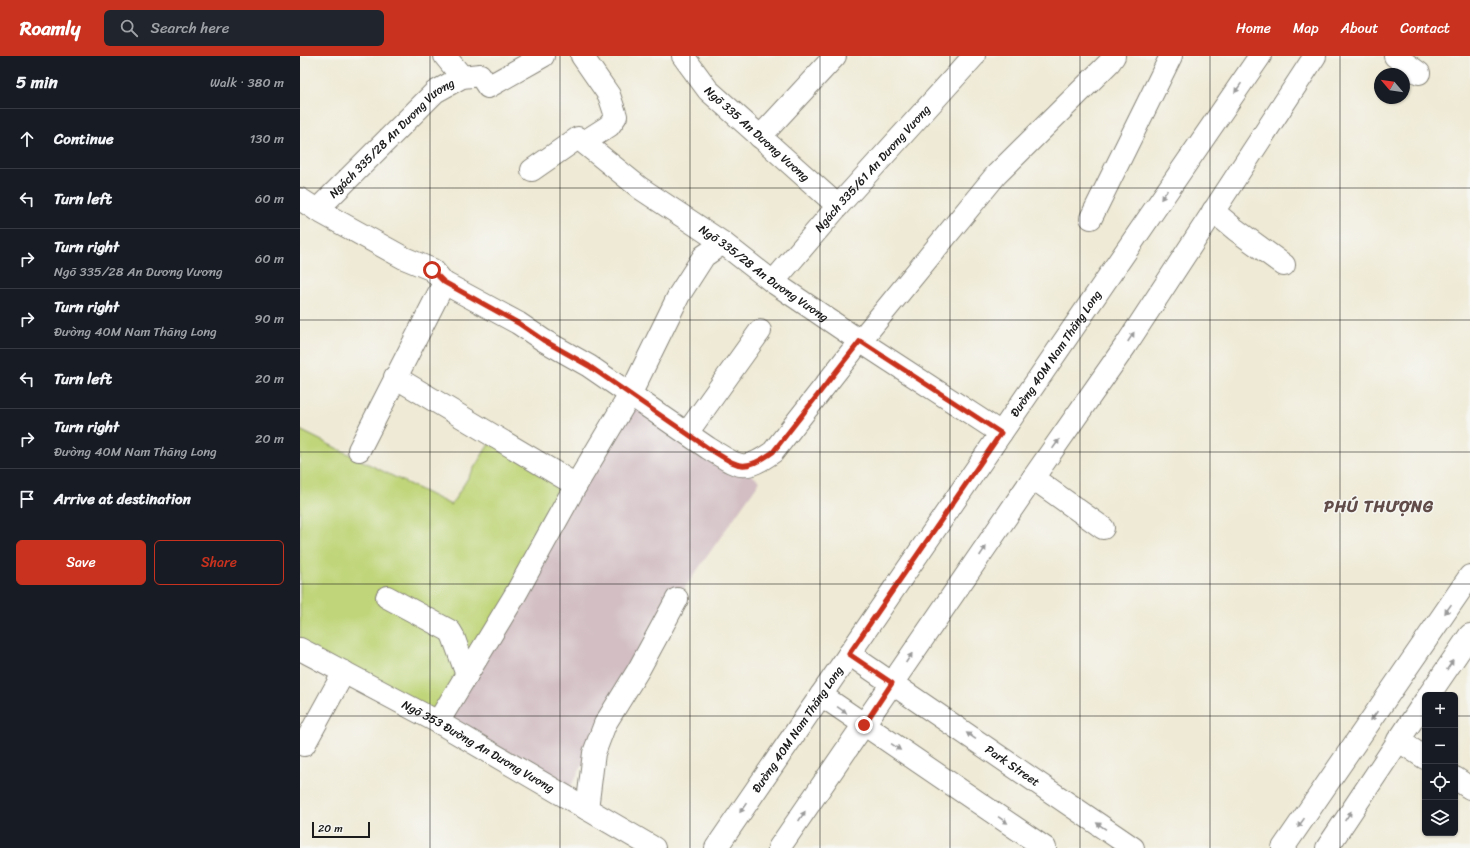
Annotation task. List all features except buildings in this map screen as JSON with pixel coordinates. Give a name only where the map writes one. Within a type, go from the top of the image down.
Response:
[{"type":"street","points":[[445,56],[462,77]]},
{"type":"street","name":"Ngách 335/28 An Dương Vương","points":[[309,204],[435,92],[462,77],[480,74],[488,88],[543,56]]},
{"type":"street","points":[[532,170],[578,138],[584,142],[609,126],[616,116],[609,95],[582,56]]},
{"type":"street","name":"Ngõ 335 An Dương Vương","points":[[683,56],[708,90],[838,206]]},
{"type":"street","points":[[760,137],[835,56]]},
{"type":"street","name":"Ngách 335/61 An Dương Vương","points":[[773,282],[838,206],[974,56]]},
{"type":"street","points":[[309,204],[404,258],[432,270],[444,282],[518,323],[543,340],[589,366],[631,393],[687,433],[729,460],[744,466],[757,463],[773,452],[860,341],[996,175],[1109,63],[1114,56]]},
{"type":"street","points":[[1091,218],[1171,56]]},
{"type":"street","name":"Đường 40M Nam Thăng Long","points":[[716,848],[1260,56]]},
{"type":"street","points":[[780,848],[1032,478],[1126,345],[1315,56]]},
{"type":"street","points":[[1395,56],[1419,73]]},
{"type":"street","name":"Ngõ 335/28 An Dương Vương","points":[[584,142],[640,188],[724,243],[773,282],[1001,433]]},
{"type":"street","points":[[1213,211],[1284,265]]},
{"type":"street","points":[[438,722],[514,597],[576,484],[631,393],[679,295],[704,256],[724,243]]},
{"type":"street","points":[[358,450],[444,282]]},
{"type":"street","points":[[687,433],[760,331]]},
{"type":"street","points":[[395,377],[576,484]]},
{"type":"street","points":[[1032,478],[1102,528]]},
{"type":"street","points":[[1283,848],[1470,576]]},
{"type":"street","points":[[387,596],[450,631],[454,636],[468,674]]},
{"type":"street","points":[[587,809],[594,754],[605,724],[639,669],[677,599]]},
{"type":"street","points":[[1431,692],[1470,635]]},
{"type":"street","name":"Ngõ 353 Đường An Dương Vương","points":[[300,649],[438,722],[654,848]]},
{"type":"street","name":"Park Street","points":[[849,654],[1133,848]]},
{"type":"street","points":[[304,745],[344,672]]},
{"type":"street","points":[[820,696],[1045,848]]},
{"type":"street","points":[[1327,848],[1422,705]]},
{"type":"street","points":[[1398,740],[1422,756]]},
{"type":"street","points":[[1458,780],[1470,788]]},
{"type":"shaded area","points":[[631,393],[760,481],[677,599],[565,796],[438,722]]},
{"type":"green space","points":[[300,430],[451,505],[494,436],[576,485],[438,722],[300,641]]},
{"type":"district","name":"PHÚ THƯỢNG","points":[[1379,506]]},
{"type":"route","points":[[432,270],[444,282],[518,323],[543,340],[589,366],[631,393],[708,448],[729,460],[744,466],[757,463],[773,452],[860,341],[1001,433],[849,654],[892,683],[864,725]]}]
